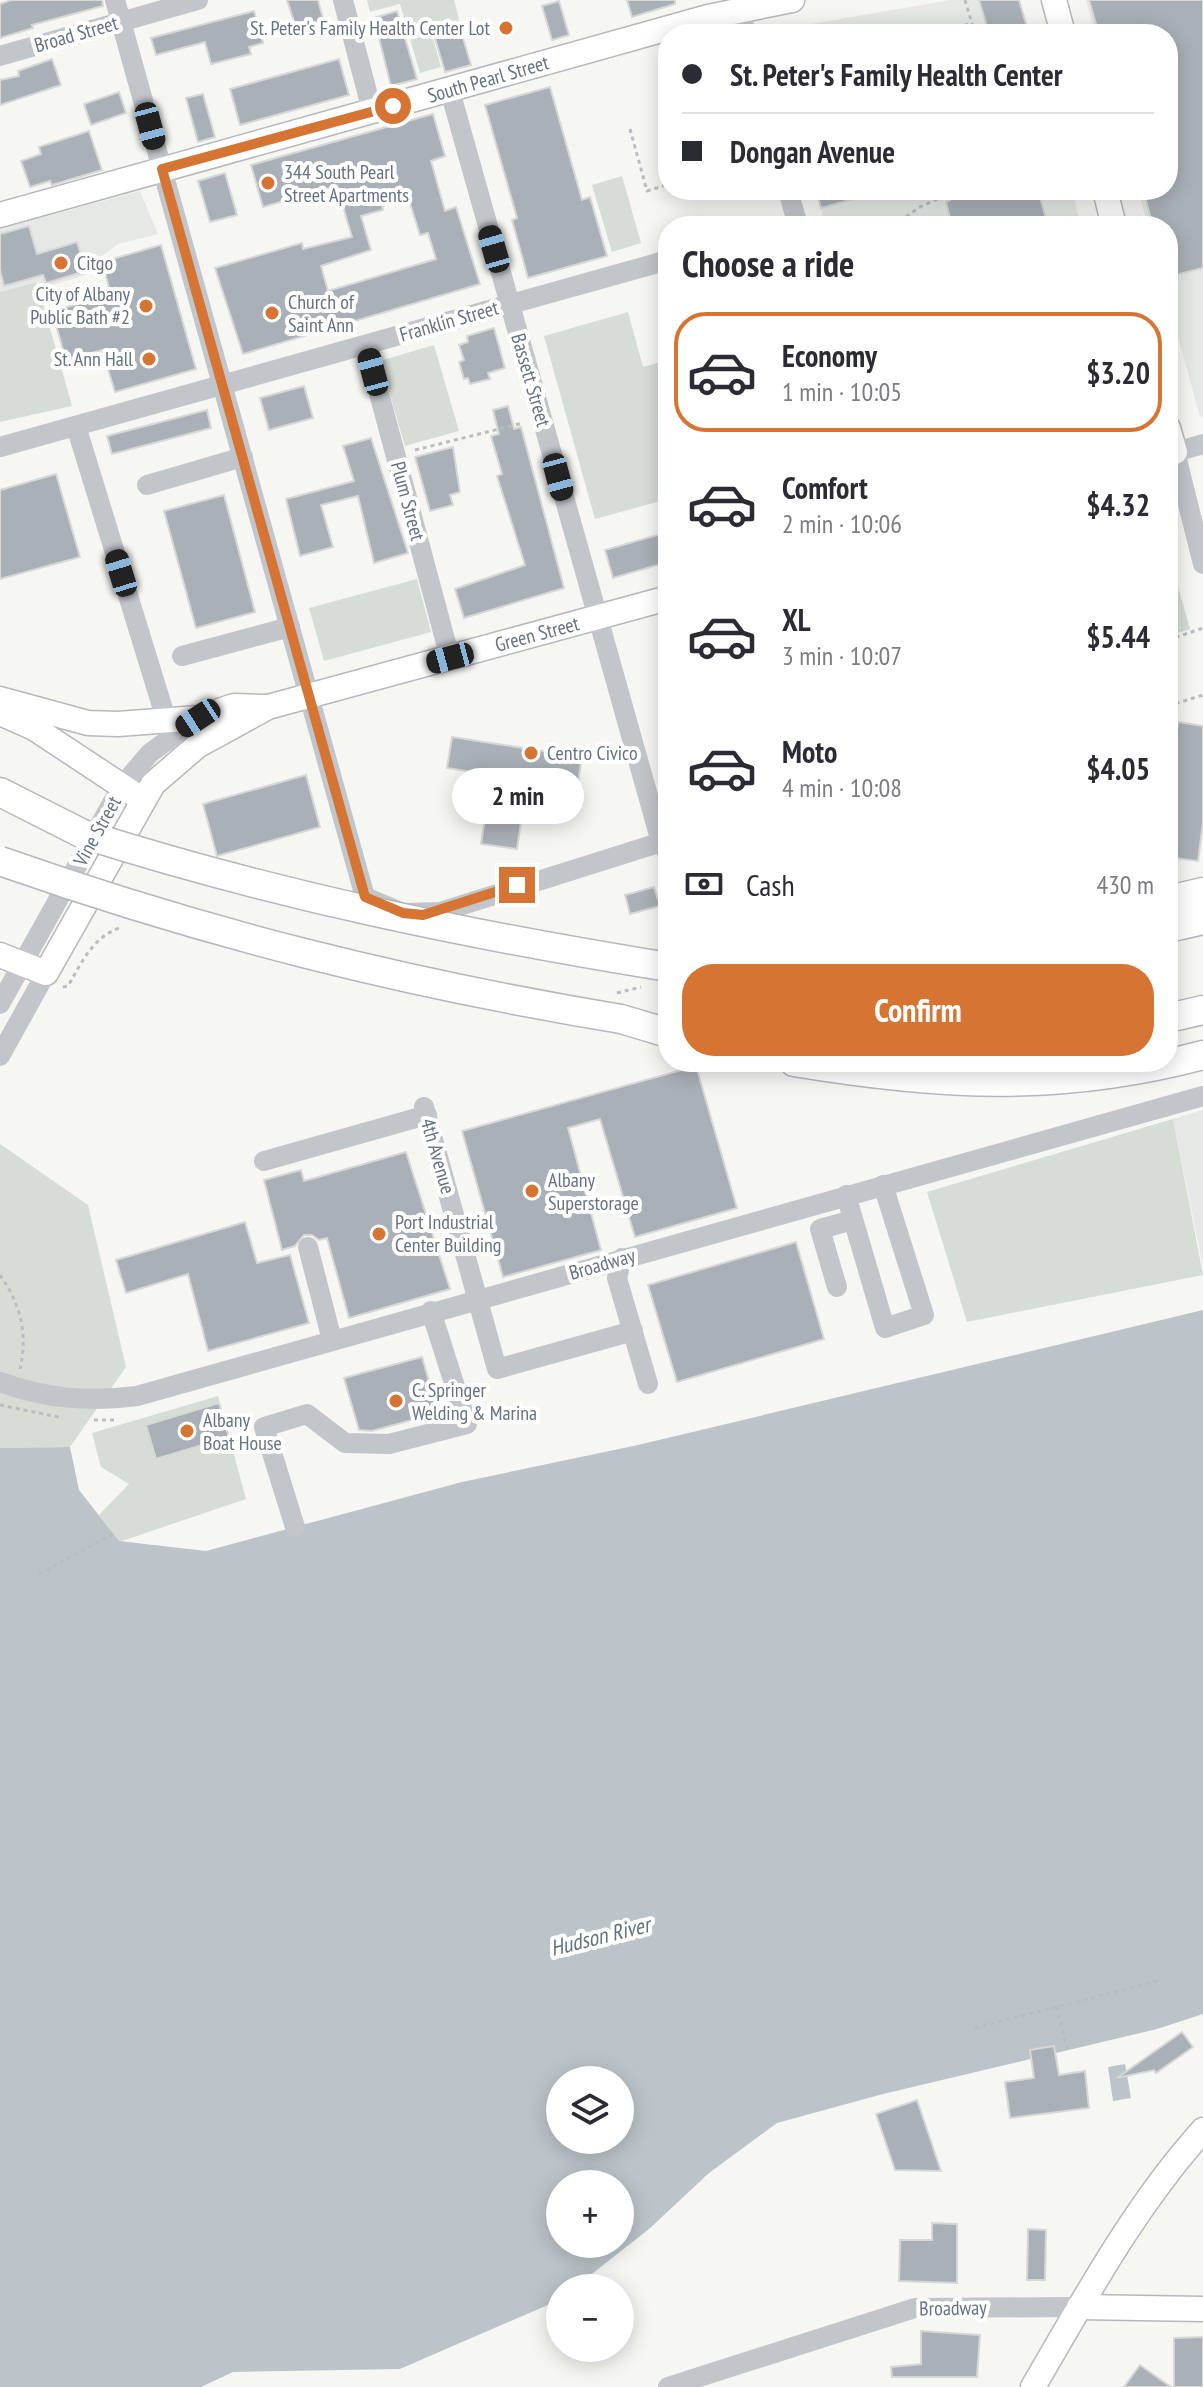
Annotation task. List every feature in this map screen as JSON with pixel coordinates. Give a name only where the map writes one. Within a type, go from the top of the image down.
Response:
[{"type":"highway","points":[[0,792],[83,834]]},
{"type":"highway","points":[[0,810],[277,890],[387,917],[658,965]]},
{"type":"highway","points":[[0,861],[191,924],[335,964],[470,993],[658,1025]]},
{"type":"highway","points":[[1178,898],[1203,892]]},
{"type":"highway","points":[[1178,926],[1203,920]]},
{"type":"highway","points":[[1178,1016],[1203,1010]]},
{"type":"highway","points":[[621,1019],[658,1030]]},
{"type":"highway","points":[[1178,1061],[1203,1055]]},
{"type":"highway","points":[[874,1072],[938,1080],[1024,1084],[1131,1072]]},
{"type":"main road","name":"South Pearl Street","points":[[674,24],[738,5],[792,0]]},
{"type":"main road","points":[[1054,0],[1060,24]]},
{"type":"main road","name":"South Pearl Street","points":[[0,215],[450,91],[658,29]]},
{"type":"main road","name":"Green Street","points":[[197,746],[268,707],[658,601]]},
{"type":"main road","name":"Green Street","points":[[0,699],[88,723],[198,718],[234,706],[268,707]]},
{"type":"main road","points":[[0,713],[34,728],[143,800]]},
{"type":"main road","name":"Vine Street","points":[[34,969],[153,784],[197,746]]},
{"type":"main road","points":[[0,955],[34,969]]},
{"type":"main road","points":[[1033,2387],[1143,2206],[1203,2130]]},
{"type":"main road","name":"Broadway","points":[[1079,2307],[1203,2309]]},
{"type":"street","points":[[115,0],[365,897],[403,913],[440,912],[658,847]]},
{"type":"street","name":"Broad Street","points":[[0,56],[198,0]]},
{"type":"street","points":[[343,0],[372,111]]},
{"type":"street","name":"Bassett Street","points":[[450,91],[598,619],[658,818]]},
{"type":"street","name":"Franklin Street","points":[[0,447],[658,263]]},
{"type":"street","name":"Plum Street","points":[[366,345],[450,658]]},
{"type":"street","points":[[76,426],[166,719]]},
{"type":"street","points":[[1178,450],[1203,444]]},
{"type":"street","points":[[147,485],[243,457]]},
{"type":"street","points":[[1178,476],[1203,564]]},
{"type":"street","points":[[182,656],[290,627]]},
{"type":"street","name":"Vine Street","points":[[34,969],[121,787],[150,753],[198,718]]},
{"type":"street","points":[[1178,891],[1203,882]]},
{"type":"street","points":[[0,1004],[34,969]]},
{"type":"street","points":[[0,1056],[34,969]]},
{"type":"street","name":"Broadway","points":[[9,1377],[48,1396],[108,1400],[166,1389],[431,1311],[1203,1096]]},
{"type":"street","name":"4th Avenue","points":[[264,1161],[425,1111],[497,1369],[633,1331]]},
{"type":"street","points":[[846,1195],[885,1328],[924,1315],[883,1185]]},
{"type":"street","points":[[837,1287],[820,1229],[853,1220]]},
{"type":"street","points":[[308,1247],[332,1340]]},
{"type":"street","points":[[622,1258],[617,1278],[648,1384]]},
{"type":"street","points":[[295,1527],[264,1427],[307,1414],[345,1443],[389,1444],[467,1424],[431,1311]]},
{"type":"street","name":"Broadway","points":[[668,2387],[915,2308],[1079,2307]]},
{"type":"path","points":[[965,0],[972,24]]},
{"type":"path","points":[[630,129],[647,191],[658,188]]},
{"type":"path","points":[[907,216],[935,200]]},
{"type":"path","points":[[396,455],[542,418]]},
{"type":"path","points":[[1178,637],[1203,628]]},
{"type":"path","points":[[1178,703],[1203,695]]},
{"type":"path","points":[[0,1275],[11,1291],[26,1339],[9,1377]]},
{"type":"path","points":[[39,1574],[113,1534]]},
{"type":"path","points":[[975,2028],[1161,1980]]},
{"type":"path","points":[[1057,2007],[1067,2050]]},
{"type":"shaded area","points":[[367,0],[454,0],[459,19],[430,28],[441,67],[420,73],[400,4],[370,12]]},
{"type":"shaded area","points":[[951,0],[1020,0],[1026,24],[811,24]]},
{"type":"shaded area","points":[[1086,0],[1203,0],[1203,416],[1200,417],[1178,337],[1178,216],[1145,216],[1141,200],[1178,200],[1178,24],[1092,24]]},
{"type":"shaded area","points":[[622,176],[641,243],[612,252],[592,185]]},
{"type":"shaded area","points":[[140,191],[158,234],[118,244],[91,264],[89,274],[42,288],[37,282],[0,292],[0,229]]},
{"type":"shaded area","points":[[819,200],[1074,200],[1078,216],[823,216]]},
{"type":"shaded area","points":[[37,282],[72,406],[0,422],[0,292]]},
{"type":"shaded area","points":[[628,312],[643,367],[658,363],[658,502],[595,519],[544,336]]},
{"type":"shaded area","points":[[434,345],[459,431],[405,446],[380,361]]},
{"type":"shaded area","points":[[417,579],[431,632],[324,661],[309,608]]},
{"type":"shaded area","points":[[1178,586],[1190,629],[1178,633]]},
{"type":"shaded area","points":[[1203,1110],[1203,1266],[1173,1119]]},
{"type":"shaded area","points":[[1173,1119],[1203,1275],[967,1322],[927,1192]]},
{"type":"shaded area","points":[[0,1144],[88,1205],[126,1367],[70,1447],[0,1448]]},
{"type":"shaded area","points":[[218,1396],[246,1499],[119,1542],[99,1515],[129,1484],[101,1467],[92,1433]]},
{"type":"water","name":"Hudson River","points":[[1203,1310],[1203,2014],[1157,2029],[883,2094],[777,2123],[709,2173],[634,2241],[634,2170],[546,2170],[546,2258],[612,2258],[592,2274],[546,2274],[546,2306],[400,2369],[233,2372],[201,2387],[0,2387],[0,1448],[70,1447],[79,1490],[119,1541],[206,1551],[462,1482],[638,1445]]},
{"type":"water","points":[[1125,2064],[1131,2098],[1113,2101],[1108,2067]]},
{"type":"building","points":[[11,0],[102,0],[103,6],[32,25],[33,28],[0,38],[0,4]]},
{"type":"building","points":[[287,0],[318,0],[325,26],[298,34]]},
{"type":"building","points":[[627,0],[675,0],[675,4],[632,17]]},
{"type":"building","points":[[979,0],[1019,0],[1026,24],[986,24]]},
{"type":"building","points":[[1089,0],[1203,0],[1203,268],[1178,274],[1178,216],[1150,216],[1146,200],[1178,200],[1178,24],[1096,24]]},
{"type":"building","points":[[559,1],[569,35],[552,40],[542,6]]},
{"type":"building","points":[[254,11],[263,43],[249,47],[251,54],[211,64],[205,42],[156,55],[151,38]]},
{"type":"building","points":[[397,11],[417,79],[391,86],[374,18]]},
{"type":"building","points":[[458,21],[471,65],[445,72],[432,28]]},
{"type":"building","points":[[52,59],[61,85],[0,105],[0,80],[19,76],[18,71]]},
{"type":"building","points":[[339,59],[349,95],[240,125],[230,89]]},
{"type":"building","points":[[550,87],[582,200],[590,197],[607,256],[528,278],[512,220],[517,218],[485,105]]},
{"type":"building","points":[[119,92],[126,113],[91,125],[84,104]]},
{"type":"building","points":[[203,94],[215,137],[198,142],[186,98]]},
{"type":"building","points":[[433,114],[445,156],[431,161],[445,211],[456,207],[480,284],[243,354],[215,268],[302,243],[303,249],[352,237],[337,186],[263,207],[251,165]],"holes":[[[408,197],[420,235],[428,233],[436,259],[328,291],[321,266],[371,250],[361,216],[383,210],[382,205]]]},
{"type":"building","points":[[89,131],[102,170],[52,185],[50,181],[30,187],[21,161],[41,154],[39,147]]},
{"type":"building","points":[[225,173],[237,215],[210,222],[198,181]]},
{"type":"building","points":[[819,200],[850,200],[821,208]]},
{"type":"building","points":[[1041,200],[1045,216],[950,216],[946,202]]},
{"type":"building","points":[[29,226],[37,254],[77,242],[86,271],[46,283],[43,275],[4,286],[0,270],[0,234]]},
{"type":"building","name":"City of Albany Public Bath #2","points":[[161,245],[196,369],[115,392],[102,350],[66,360],[52,311],[111,295],[102,262]]},
{"type":"building","points":[[494,328],[505,368],[488,373],[490,379],[470,384],[468,378],[464,379],[459,362],[464,360],[459,345],[468,342],[467,336]]},
{"type":"building","points":[[304,386],[313,418],[269,430],[260,398]]},
{"type":"building","points":[[508,406],[514,429],[521,427],[564,588],[464,618],[455,589],[525,565],[497,476],[502,474],[491,436],[499,434],[493,410]]},
{"type":"building","points":[[207,410],[211,428],[112,454],[107,436]]},
{"type":"building","points":[[371,438],[408,553],[374,563],[358,496],[321,505],[333,547],[300,556],[286,499],[354,481],[343,446]]},
{"type":"building","points":[[453,447],[460,492],[450,495],[453,505],[430,511],[415,457]]},
{"type":"building","points":[[56,474],[80,557],[0,579],[0,490]]},
{"type":"building","points":[[224,495],[255,612],[196,628],[164,511]]},
{"type":"building","points":[[658,535],[658,565],[613,578],[605,550]]},
{"type":"building","points":[[1178,722],[1203,726],[1203,823],[1198,861],[1178,858]]},
{"type":"building","points":[[452,737],[582,757],[577,789],[527,782],[517,849],[481,844],[492,775],[447,768]]},
{"type":"building","points":[[306,775],[320,827],[217,856],[203,804]]},
{"type":"building","points":[[654,887],[658,907],[630,914],[625,895]]},
{"type":"building","points":[[674,1072],[698,1072],[737,1208],[635,1237],[600,1119],[568,1128],[601,1250],[503,1277],[462,1131]]},
{"type":"building","name":"Port Industrial Center Building","points":[[406,1152],[450,1289],[349,1318],[327,1238],[319,1240],[312,1235],[304,1235],[295,1246],[282,1250],[264,1180],[301,1170],[304,1181]]},
{"type":"building","points":[[245,1222],[257,1263],[290,1255],[309,1323],[208,1351],[188,1274],[126,1293],[116,1260]]},
{"type":"building","points":[[796,1242],[824,1339],[677,1382],[648,1285]]},
{"type":"building","name":"C. Springer Welding & Marina","points":[[422,1357],[432,1392],[438,1390],[444,1411],[372,1431],[359,1430],[344,1378]]},
{"type":"building","name":"Albany Boat House","points":[[219,1403],[229,1437],[156,1459],[146,1425]]},
{"type":"building","points":[[1182,2032],[1193,2047],[1156,2073],[1154,2070],[1117,2078]]},
{"type":"building","points":[[1054,2046],[1059,2075],[1085,2071],[1089,2108],[1010,2118],[1005,2082],[1034,2078],[1030,2050]]},
{"type":"building","points":[[917,2100],[941,2171],[895,2170],[876,2114]]},
{"type":"building","points":[[932,2223],[957,2224],[957,2283],[899,2281],[900,2240],[932,2240]]},
{"type":"building","points":[[1028,2229],[1046,2230],[1045,2280],[1027,2280]]},
{"type":"building","points":[[921,2331],[980,2335],[977,2377],[892,2377],[891,2367],[921,2364]]},
{"type":"building","points":[[1203,2337],[1203,2387],[1174,2387],[1174,2338]]},
{"type":"building","points":[[1140,2365],[1171,2387],[1124,2387]]},
{"type":"place","name":"St. Peter's Family Health Center Lot","points":[[506,28]]},
{"type":"place","name":"344 South Pearl Street Apartments","points":[[268,183]]},
{"type":"place","name":"Citgo","points":[[61,263]]},
{"type":"place","name":"City of Albany Public Bath #2","points":[[146,306]]},
{"type":"place","name":"Church of Saint Ann","points":[[272,313]]},
{"type":"place","name":"St. Ann Hall","points":[[149,359]]},
{"type":"place","name":"Centro Civico","points":[[531,753]]},
{"type":"place","name":"Albany Superstorage","points":[[532,1191]]},
{"type":"place","name":"Port Industrial Center Building","points":[[379,1234]]},
{"type":"place","name":"C. Springer Welding & Marina","points":[[396,1401]]},
{"type":"place","name":"Albany Boat House","points":[[187,1431]]},
{"type":"route","points":[[393,106],[162,169],[365,897],[403,913],[423,915],[517,885]]}]
